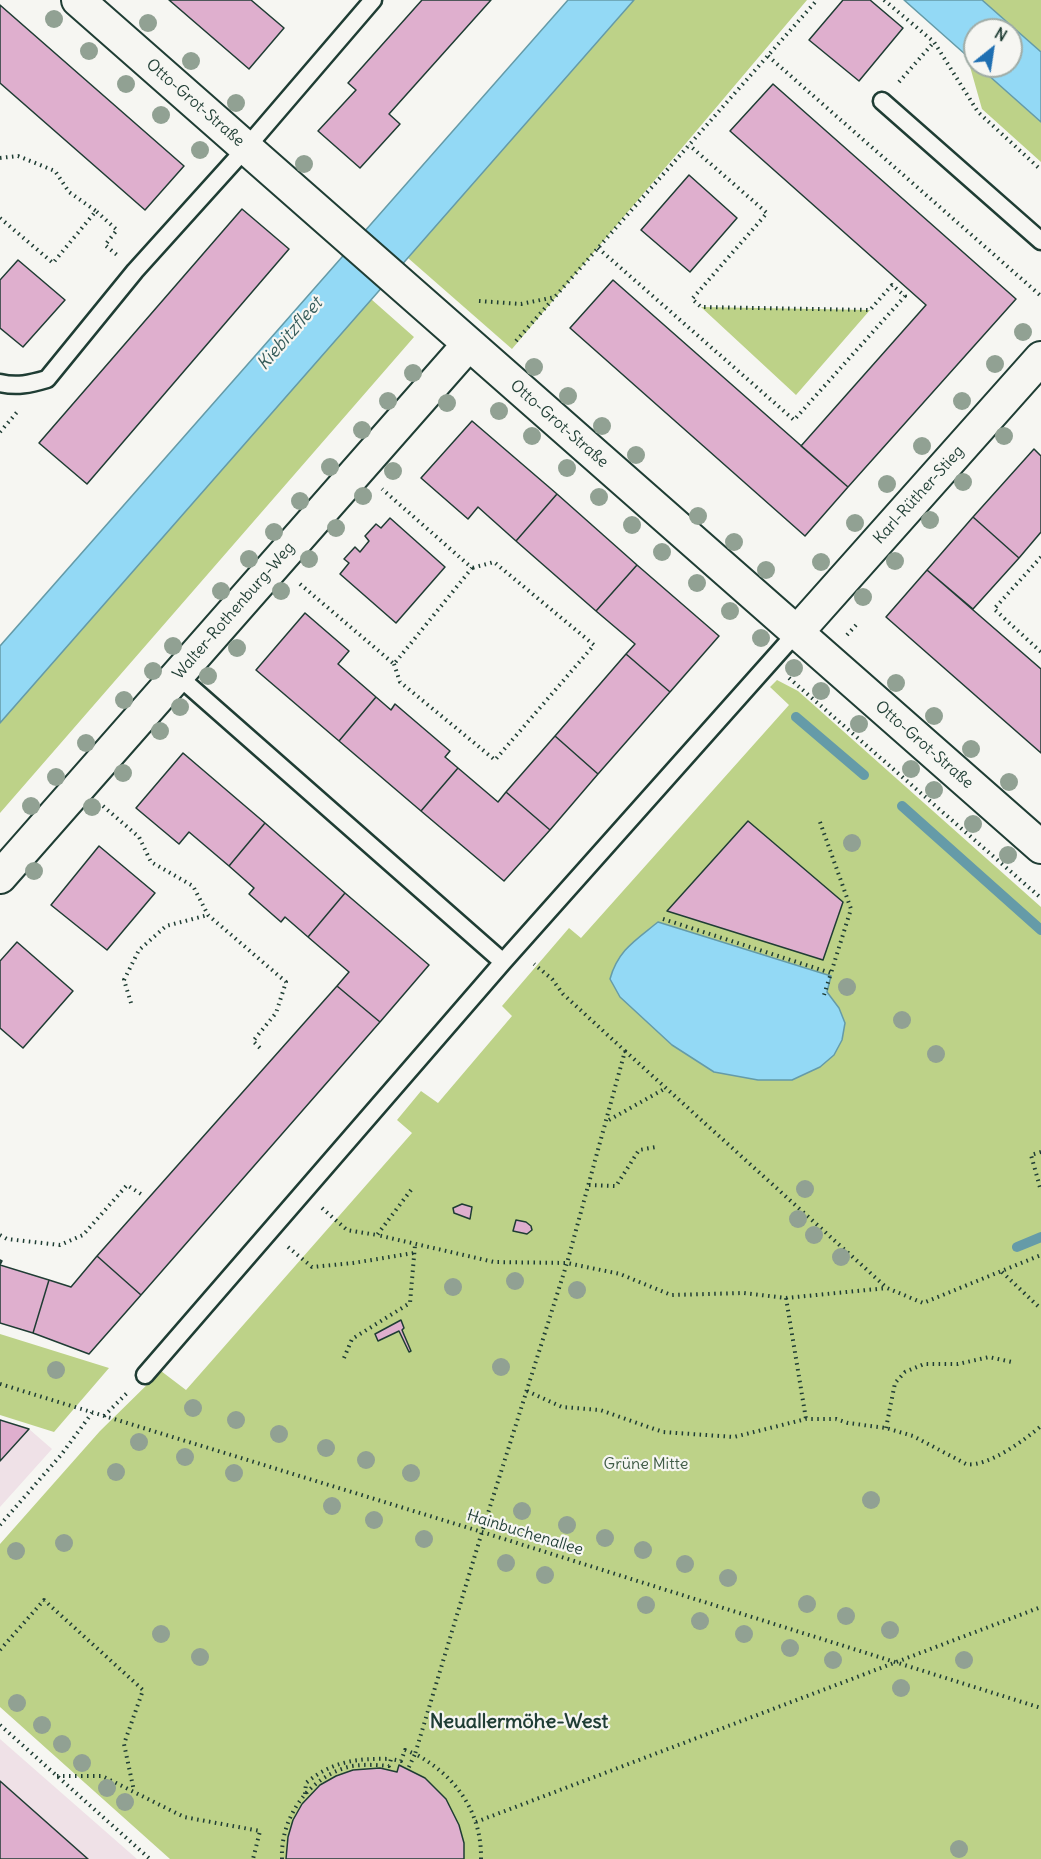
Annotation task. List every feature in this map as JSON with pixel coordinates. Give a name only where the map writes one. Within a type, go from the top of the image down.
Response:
[{"type":"street","name":"Otto-Grot-Straße","points":[[78,0],[1041,848]]},
{"type":"street","name":"Walter-Rothenburg-Weg","points":[[0,877],[468,345]]},
{"type":"street","name":"Karl-Rüther-Stieg","points":[[797,632],[1041,358]]},
{"type":"lane","points":[[0,382],[24,385],[47,379],[135,271],[246,148],[373,0]]},
{"type":"lane","points":[[882,101],[1041,242]]},
{"type":"lane","points":[[145,1375],[503,962],[797,632]]},
{"type":"lane","points":[[177,675],[503,962]]},
{"type":"path","points":[[494,366],[817,0]]},
{"type":"path","points":[[884,0],[934,42],[978,112],[1041,170]]},
{"type":"path","points":[[882,101],[934,42]]},
{"type":"path","points":[[768,56],[1041,296]]},
{"type":"path","points":[[598,248],[794,420],[905,296],[892,285],[870,310],[701,308],[692,299],[767,213],[689,145]]},
{"type":"path","points":[[0,158],[18,156],[55,171],[69,192],[96,211],[117,230]]},
{"type":"path","points":[[0,218],[53,263],[96,211]]},
{"type":"path","points":[[479,301],[521,304],[555,297]]},
{"type":"path","points":[[359,469],[472,568]]},
{"type":"path","points":[[1041,557],[994,609],[1041,652]]},
{"type":"path","points":[[275,564],[394,664],[400,682],[495,760],[594,645],[494,562],[472,568],[394,664]]},
{"type":"path","points":[[770,662],[1041,898]]},
{"type":"path","points":[[80,786],[139,837],[151,861],[193,886],[208,915],[286,982],[276,1013],[253,1041],[263,1051]]},
{"type":"path","points":[[820,822],[851,909],[824,995]]},
{"type":"path","points":[[131,1003],[124,980],[139,950],[166,926],[208,915]]},
{"type":"path","points":[[663,919],[831,973]]},
{"type":"path","points":[[503,962],[536,964],[552,979],[563,994],[887,1288],[923,1303],[1041,1255]]},
{"type":"path","points":[[408,1769],[415,1754],[567,1263],[608,1120],[625,1051]]},
{"type":"path","points":[[608,1120],[666,1088]]},
{"type":"path","points":[[589,1185],[616,1186],[639,1150],[656,1147]]},
{"type":"path","points":[[1041,1152],[1031,1155],[1041,1191]]},
{"type":"path","points":[[0,1235],[7,1239],[60,1245],[82,1235],[126,1185],[141,1194]]},
{"type":"path","points":[[377,1235],[411,1190]]},
{"type":"path","points":[[303,1192],[347,1230],[494,1262],[567,1263],[620,1274],[670,1295],[764,1293],[786,1298],[887,1288]]},
{"type":"path","points":[[269,1232],[312,1267],[414,1253]]},
{"type":"path","points":[[344,1358],[352,1339],[410,1304],[415,1245]]},
{"type":"path","points":[[1002,1272],[1041,1308]]},
{"type":"path","points":[[786,1298],[806,1419]]},
{"type":"path","points":[[886,1428],[895,1383],[904,1372],[924,1364],[958,1365],[989,1357],[1012,1362]]},
{"type":"path","points":[[104,1416],[145,1375]]},
{"type":"path","name":"Hainbuchenallee","points":[[0,1384],[482,1532],[1041,1708]]},
{"type":"path","points":[[527,1391],[562,1407],[600,1410],[663,1432],[734,1437],[806,1419],[836,1419],[848,1423],[886,1428],[913,1436],[972,1466],[1002,1453],[1041,1426]]},
{"type":"path","points":[[0,1525],[61,1455],[92,1413]]},
{"type":"path","points":[[0,1650],[44,1600],[143,1690],[124,1743],[134,1791]]},
{"type":"path","points":[[476,1822],[1041,1607]]},
{"type":"path","points":[[0,1725],[150,1859]]},
{"type":"path","points":[[305,1795],[306,1783],[331,1766],[360,1759],[401,1761],[405,1750],[435,1765],[452,1780],[465,1798],[476,1822],[481,1859]]},
{"type":"path","points":[[282,1859],[286,1827],[293,1810],[318,1782],[334,1773],[361,1765],[389,1766],[391,1759]]},
{"type":"path","points":[[57,1776],[102,1776],[184,1817],[260,1831],[253,1859]]},
{"type":"shaded area","points":[[0,1420],[29,1429],[52,1449],[0,1507]]},
{"type":"shaded area","points":[[0,1739],[137,1859],[0,1859]]},
{"type":"green space","points":[[634,0],[807,0],[512,349],[408,258]]},
{"type":"green space","points":[[982,0],[1041,0],[1041,52],[1023,36],[1023,18],[1002,18]]},
{"type":"green space","points":[[973,78],[992,78],[1041,122],[1041,162],[982,109]]},
{"type":"green space","points":[[371,299],[414,337],[0,813],[0,723]]},
{"type":"green space","points":[[701,307],[870,310],[796,395]]},
{"type":"green space","name":"Grüne Mitte","points":[[777,680],[798,691],[1041,907],[1041,1859],[170,1859],[0,1707],[0,1544],[100,1431],[161,1371],[186,1390],[412,1133],[397,1120],[421,1091],[438,1103],[512,1016],[502,1006],[569,928],[581,938],[789,705],[770,687]]},
{"type":"green space","points":[[0,1334],[109,1368],[54,1432],[0,1415]]},
{"type":"water","name":"Kiebitzfleet","points":[[568,0],[634,0],[0,723],[0,646]]},
{"type":"water","points":[[904,0],[982,0],[1002,18],[963,18],[963,52]]},
{"type":"water","points":[[1023,36],[1041,52],[1041,122],[992,78],[1023,78]]},
{"type":"water","points":[[658,922],[831,976],[827,992],[839,1008],[845,1023],[842,1040],[834,1055],[820,1067],[792,1080],[758,1080],[714,1072],[672,1045],[620,997],[610,979],[623,953]]},
{"type":"building","points":[[169,0],[251,0],[284,28],[249,69]]},
{"type":"building","points":[[422,0],[491,0],[389,114],[400,124],[360,168],[318,131],[356,90],[348,83]]},
{"type":"building","points":[[843,0],[870,0],[903,28],[859,81],[809,40]]},
{"type":"building","points":[[0,5],[184,166],[145,210],[0,83]]},
{"type":"building","points":[[773,84],[1016,299],[848,487],[801,446],[926,305],[730,131]]},
{"type":"building","points":[[689,175],[737,218],[690,272],[641,230]]},
{"type":"building","points":[[242,209],[289,249],[87,484],[39,443]]},
{"type":"building","points":[[18,260],[65,300],[23,347],[0,328],[0,280]]},
{"type":"building","points":[[613,280],[848,487],[805,536],[570,328]]},
{"type":"building","points":[[472,421],[557,494],[516,541],[478,507],[468,519],[421,478]]},
{"type":"building","points":[[1034,449],[1041,456],[1041,532],[1019,558],[973,517]]},
{"type":"building","points":[[557,494],[637,565],[596,611],[516,541]]},
{"type":"building","points":[[973,517],[1019,558],[973,609],[927,570]]},
{"type":"building","points":[[390,518],[445,567],[396,623],[340,574],[349,563],[344,559],[355,547],[360,552],[369,541],[365,536],[376,524],[381,528]]},
{"type":"building","points":[[637,565],[719,636],[670,692],[626,654],[635,644],[596,611]]},
{"type":"building","points":[[927,570],[1041,669],[1041,753],[886,617]]},
{"type":"building","points":[[305,613],[349,651],[338,664],[376,697],[339,741],[256,670]]},
{"type":"building","points":[[626,654],[670,692],[598,774],[555,736]]},
{"type":"building","points":[[376,697],[391,710],[395,704],[450,751],[445,757],[458,768],[421,811],[339,741]]},
{"type":"building","points":[[555,736],[598,774],[550,830],[506,792]]},
{"type":"building","points":[[183,753],[265,823],[229,866],[189,832],[179,844],[136,808]]},
{"type":"building","points":[[458,768],[498,802],[506,792],[550,830],[504,881],[421,811]]},
{"type":"building","points":[[748,821],[843,902],[823,960],[667,911]]},
{"type":"building","points":[[265,823],[345,893],[308,937],[285,917],[281,922],[249,894],[254,888],[229,866]]},
{"type":"building","points":[[99,846],[155,893],[107,950],[51,905]]},
{"type":"building","points":[[345,893],[429,965],[380,1022],[337,986],[349,972],[308,937]]},
{"type":"building","points":[[17,942],[73,991],[23,1048],[0,1028],[0,961]]},
{"type":"building","points":[[337,986],[380,1022],[141,1295],[97,1256]]},
{"type":"building","points":[[462,1204],[472,1207],[470,1219],[454,1213],[453,1208]]},
{"type":"building","points":[[516,1220],[526,1222],[532,1230],[527,1234],[513,1231]]},
{"type":"building","points":[[97,1256],[141,1295],[89,1354],[33,1333],[49,1280],[71,1287]]},
{"type":"building","points":[[0,1265],[49,1280],[33,1333],[0,1323]]},
{"type":"building","points":[[401,1320],[404,1328],[402,1330],[411,1351],[409,1352],[399,1331],[378,1341],[375,1334]]},
{"type":"building","points":[[0,1420],[29,1429],[0,1461]]},
{"type":"building","points":[[399,1765],[425,1778],[446,1799],[459,1825],[464,1843],[464,1859],[286,1859],[288,1837],[293,1820],[302,1804],[320,1785],[353,1770],[380,1768],[397,1772]]},
{"type":"building","points":[[0,1781],[88,1859],[0,1859]]},
{"type":"waterway","points":[[796,717],[864,775]]},
{"type":"waterway","points":[[902,806],[1041,930]]},
{"type":"waterway","points":[[1017,1247],[1041,1237]]},
{"type":"district","name":"Neuallermöhe-West","points":[[519,1722]]}]
